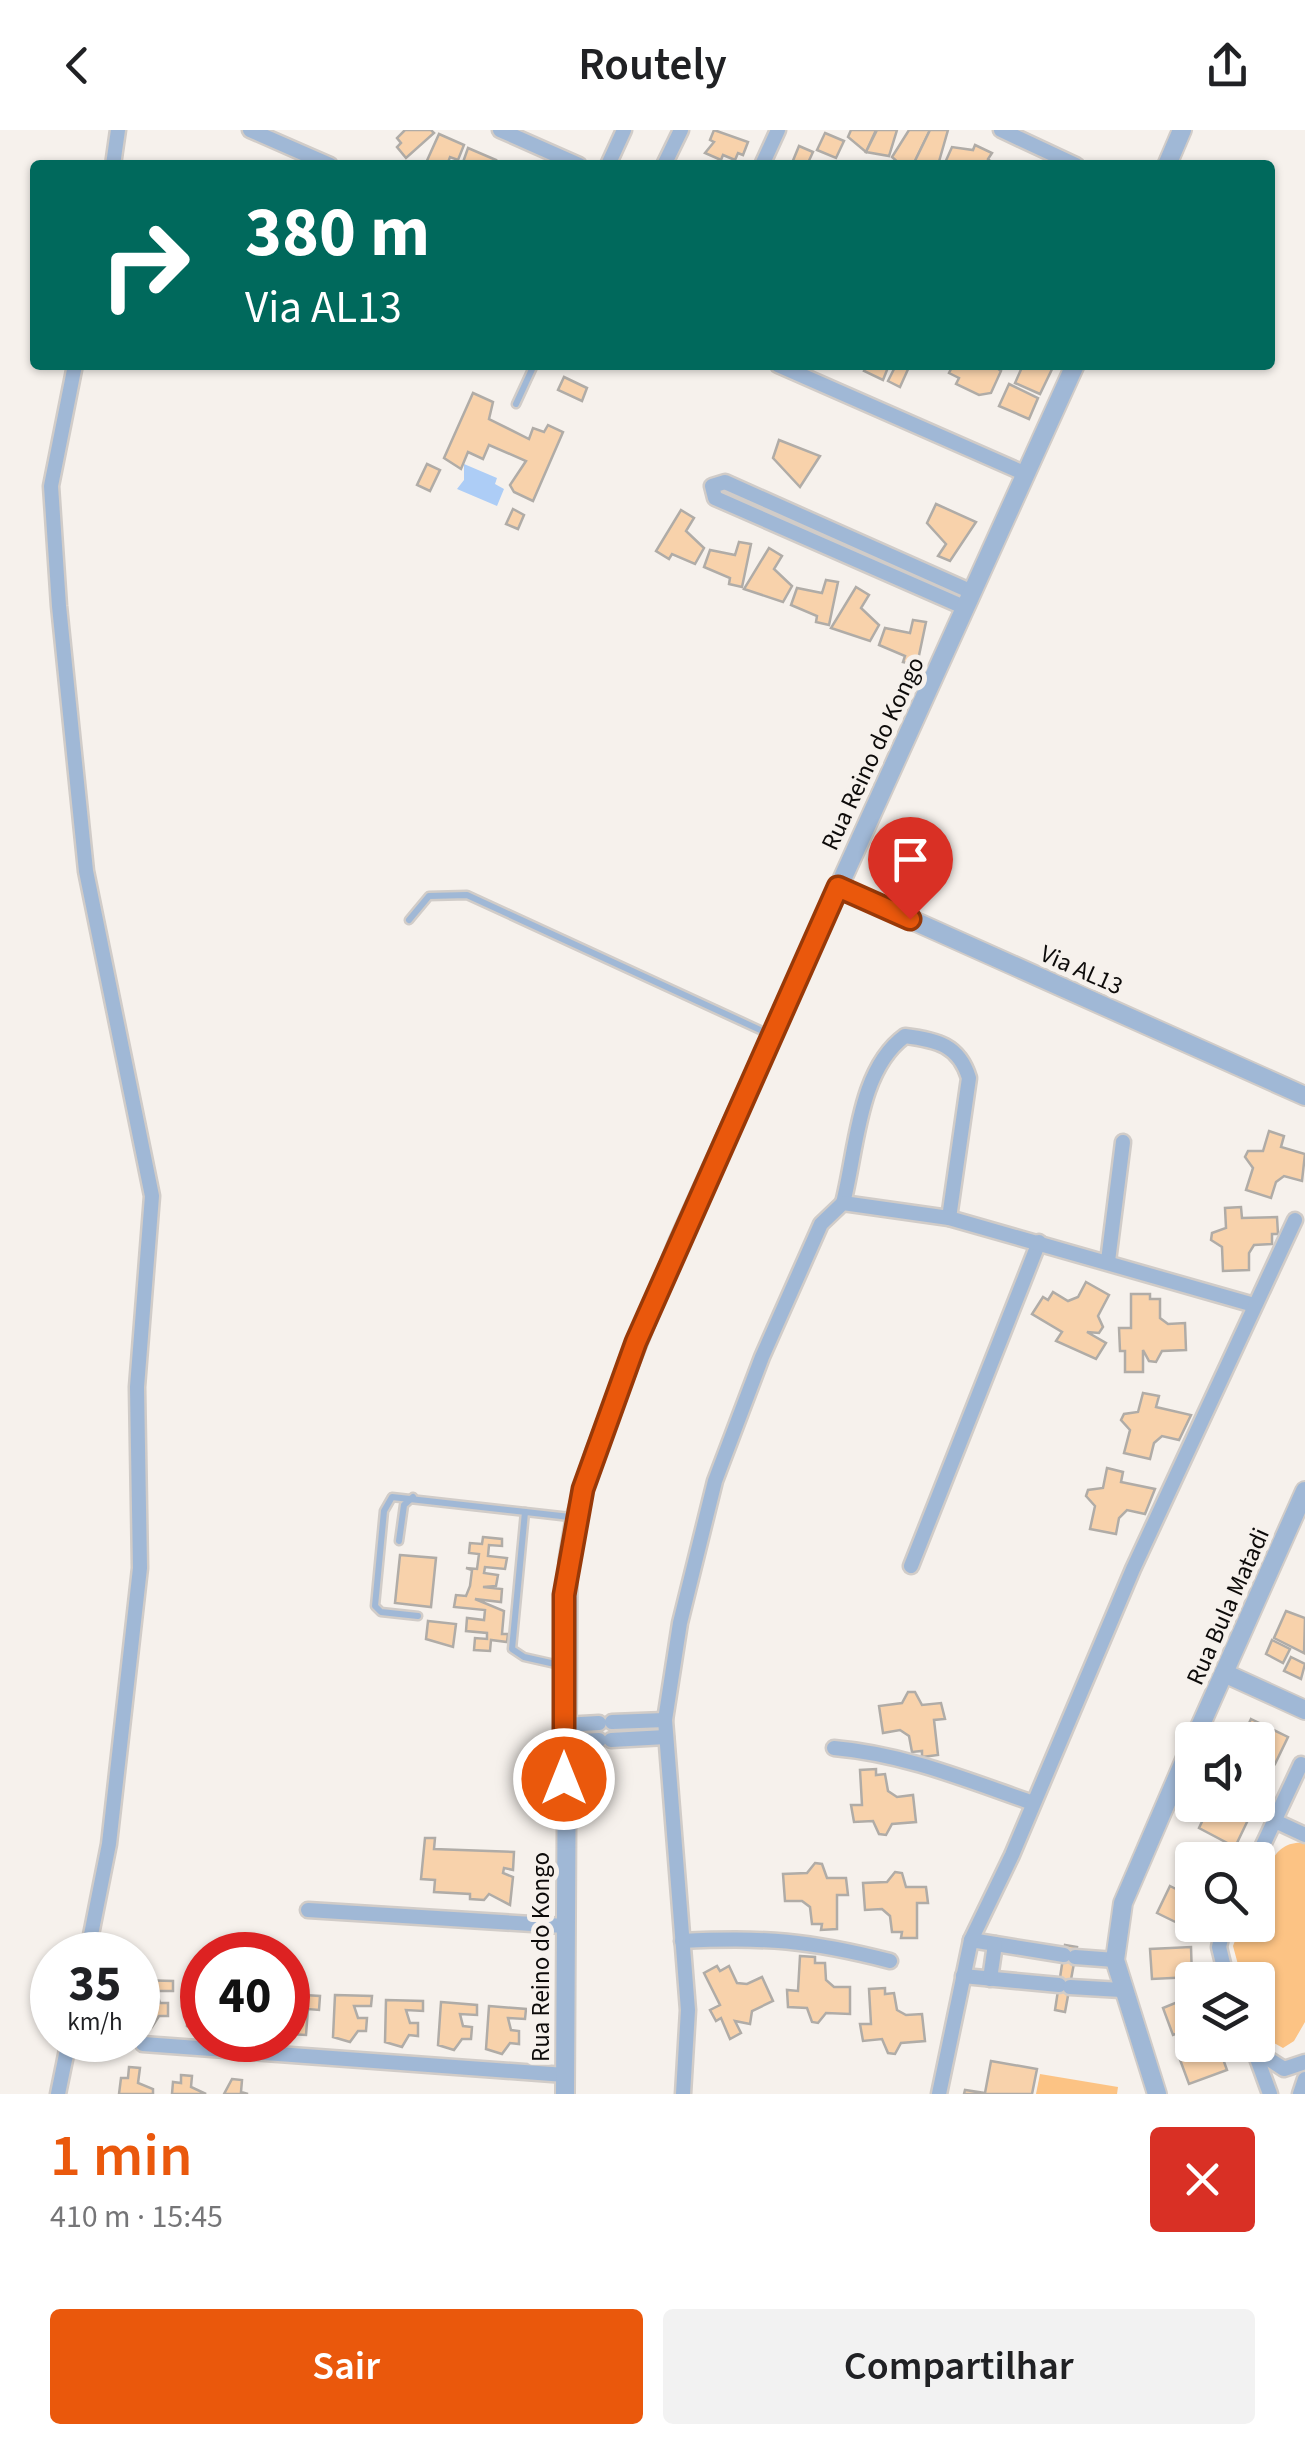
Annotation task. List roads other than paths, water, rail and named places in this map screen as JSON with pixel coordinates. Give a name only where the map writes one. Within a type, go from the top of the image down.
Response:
[{"type":"street","points":[[114,160],[118,130]]},
{"type":"street","points":[[250,130],[319,160]]},
{"type":"street","points":[[500,130],[568,160]]},
{"type":"street","points":[[610,160],[624,130]]},
{"type":"street","points":[[666,160],[681,130]]},
{"type":"street","points":[[764,160],[778,130]]},
{"type":"street","points":[[1001,130],[1064,160]]},
{"type":"street","points":[[1169,160],[1182,130]]},
{"type":"street","points":[[536,160],[541,148]]},
{"type":"street","points":[[75,370],[51,486],[59,606],[86,870],[130,1074],[152,1213],[138,1386],[140,1568],[112,1825],[91,1932]]},
{"type":"street","points":[[789,370],[1026,474]]},
{"type":"street","name":"Rua Reino do Kongo","points":[[565,2085],[564,1595],[575,1518],[636,1342],[770,1034],[1074,370]]},
{"type":"street","points":[[725,482],[969,600],[718,499],[712,486],[725,482]]},
{"type":"street","name":"Via AL13","points":[[838,887],[1305,1096]]},
{"type":"street","points":[[683,2094],[688,2010],[665,1720],[680,1623],[714,1482],[821,1224],[844,1203],[874,1072],[887,1049],[905,1036],[951,1047],[964,1061],[970,1078],[949,1218]]},
{"type":"street","points":[[1108,1261],[1123,1142]]},
{"type":"street","points":[[844,1203],[949,1218],[1254,1305]]},
{"type":"street","points":[[939,2094],[971,1940],[1132,1569],[1294,1220]]},
{"type":"street","points":[[911,1566],[1039,1242]]},
{"type":"street","name":"Rua Bula Matadi","points":[[1202,1722],[1305,1492]]},
{"type":"street","points":[[1224,1673],[1302,1702]]},
{"type":"street","points":[[564,1734],[605,1723],[665,1720]]},
{"type":"street","points":[[564,1734],[605,1740],[666,1737]]},
{"type":"street","points":[[834,1748],[910,1761],[1032,1803]]},
{"type":"street","points":[[1301,1764],[1275,1821],[1305,1835]]},
{"type":"street","name":"Rua Bula Matadi","points":[[1156,2094],[1121,1990],[1115,1960],[1123,1903],[1175,1783]]},
{"type":"street","points":[[308,1910],[564,1926]]},
{"type":"street","points":[[682,1941],[788,1938],[890,1961]]},
{"type":"street","points":[[971,1940],[1115,1960]]},
{"type":"street","points":[[990,1979],[995,1944]]},
{"type":"street","points":[[1070,1986],[1074,1956]]},
{"type":"street","points":[[963,1976],[1121,1990]]},
{"type":"street","points":[[160,2046],[565,2085]]},
{"type":"street","points":[[58,2094],[64,2062]]},
{"type":"street","points":[[1258,2062],[1270,2094]]},
{"type":"street","points":[[1274,2062],[1284,2069],[1305,2062]]},
{"type":"street","points":[[1300,2094],[1305,2080]]},
{"type":"lane","points":[[516,404],[532,370]]},
{"type":"lane","points":[[409,920],[429,896],[467,894],[770,1034]]},
{"type":"lane","points":[[392,1497],[575,1518]]},
{"type":"lane","points":[[392,1497],[400,1500],[403,1508]]},
{"type":"lane","points":[[392,1497],[384,1511],[374,1606],[381,1612],[418,1616]]},
{"type":"lane","points":[[399,1541],[403,1508],[409,1499],[417,1497]]},
{"type":"lane","points":[[525,1512],[512,1649],[524,1657],[564,1666]]},
{"type":"water","points":[[464,464],[497,478],[495,484],[504,489],[497,506],[457,489],[464,480]]}]
